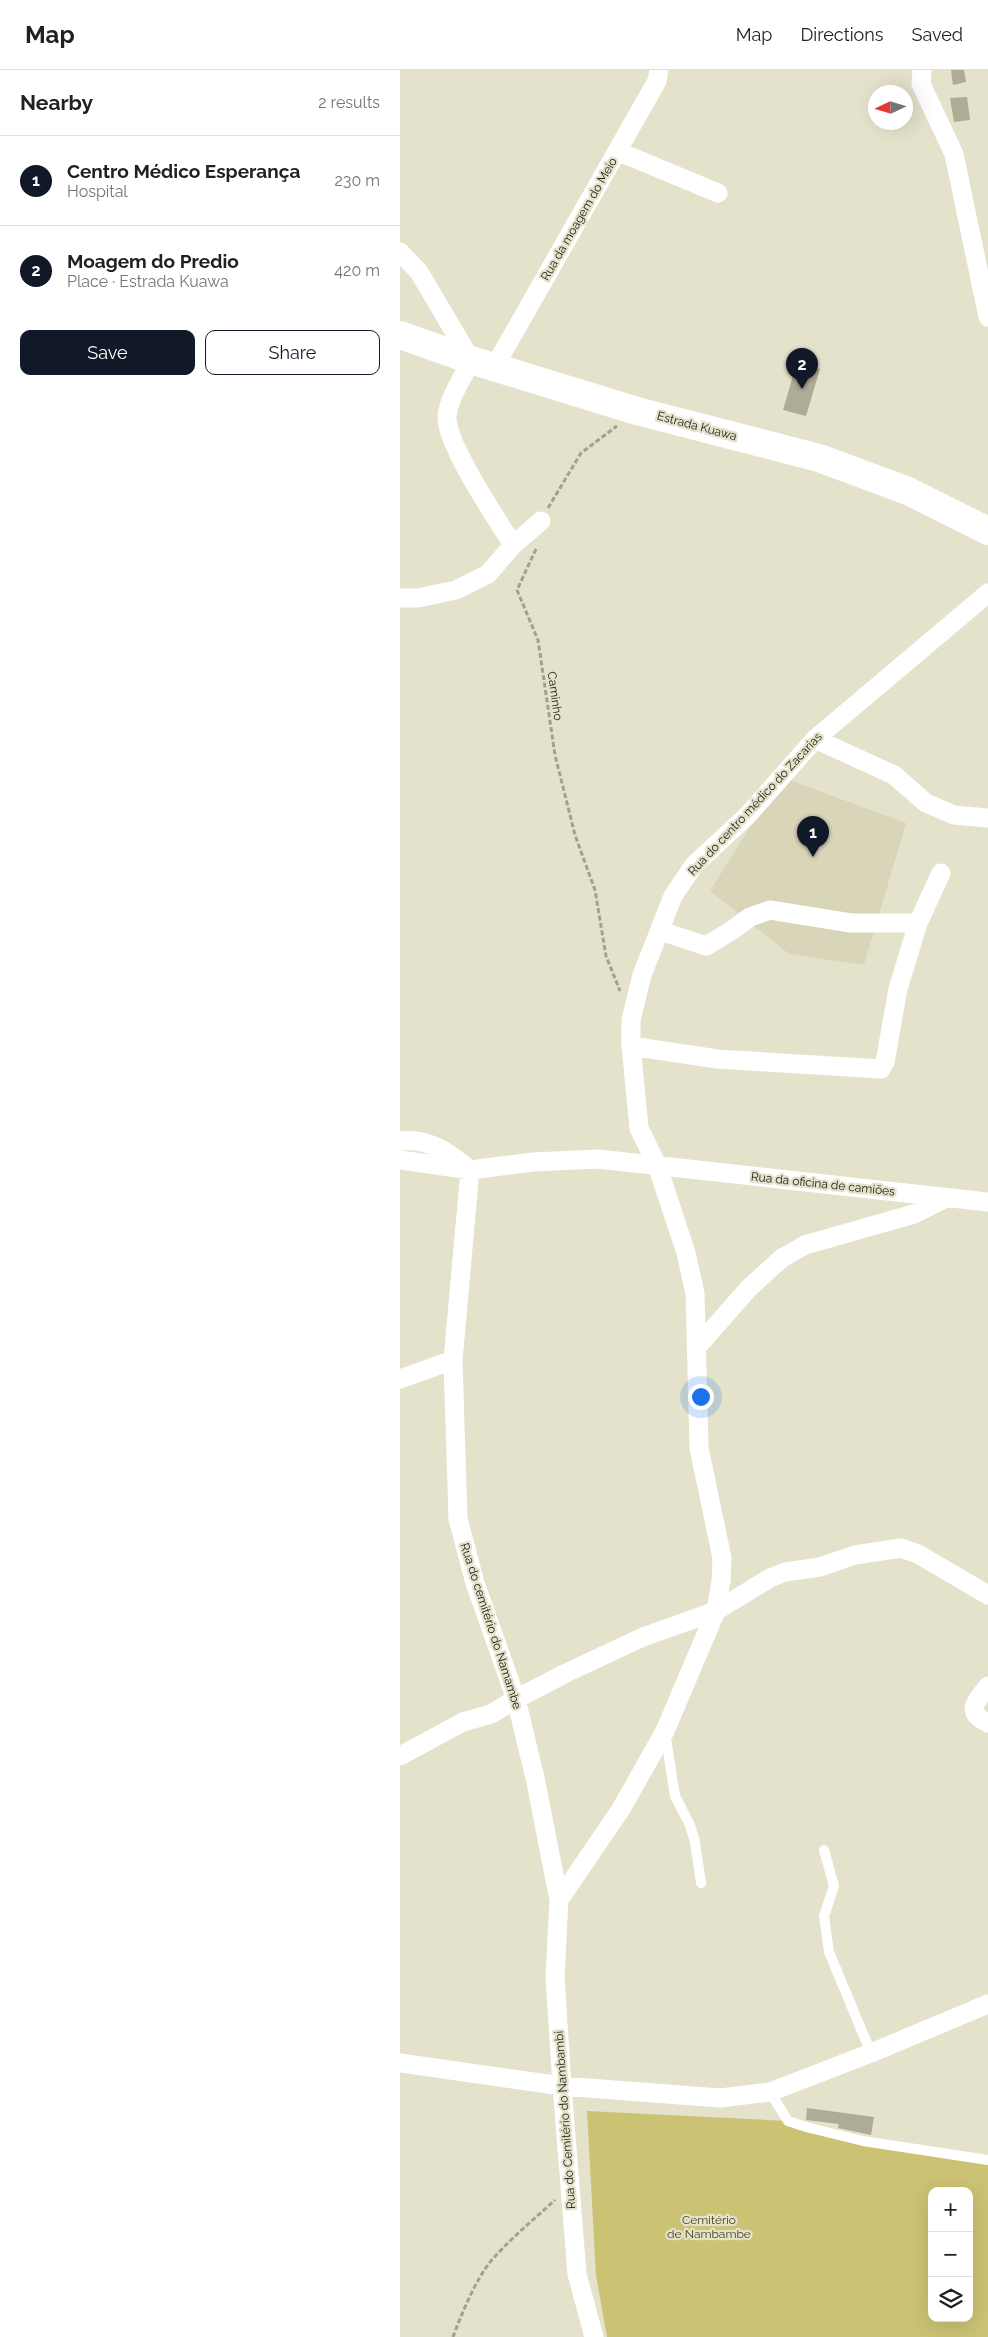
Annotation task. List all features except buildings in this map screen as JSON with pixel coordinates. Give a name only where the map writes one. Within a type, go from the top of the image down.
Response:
[{"type":"street","name":"Rua da moagem do Meio","points":[[513,546],[460,455],[447,419],[449,406],[483,363],[617,151],[658,81],[659,70]]},
{"type":"street","points":[[922,70],[921,84],[954,154],[988,317]]},
{"type":"street","points":[[617,151],[718,193]]},
{"type":"street","points":[[400,252],[418,272],[483,363]]},
{"type":"street","name":"Estrada Kuawa","points":[[400,335],[483,363],[637,410],[818,458],[908,491],[988,531]]},
{"type":"street","points":[[400,598],[418,598],[456,590],[488,574],[513,546],[541,521]]},
{"type":"street","name":"Rua do centro médico do Zacarias","points":[[559,1900],[621,1809],[665,1731],[716,1611],[721,1581],[722,1558],[699,1448],[695,1293],[686,1253],[657,1166],[639,1128],[631,1046],[631,1020],[642,975],[661,931],[673,896],[694,865],[747,816],[815,739],[988,593]]},
{"type":"street","points":[[815,739],[894,775],[926,802],[954,814],[988,818]]},
{"type":"street","points":[[631,1046],[717,1059],[881,1069],[885,1062],[905,964],[918,924],[941,873]]},
{"type":"street","points":[[661,931],[706,946],[750,917],[770,910],[851,923],[918,924]]},
{"type":"street","points":[[400,1141],[409,1140],[432,1144],[449,1153],[470,1170]]},
{"type":"street","name":"Rua da oficina de camiões","points":[[400,1160],[470,1170],[534,1162],[598,1158],[988,1202]]},
{"type":"street","name":"Rua do cemitério do Namambe","points":[[470,1170],[453,1360],[458,1519],[475,1583],[516,1699],[535,1778],[559,1900]]},
{"type":"street","points":[[697,1347],[749,1288],[782,1258],[805,1245],[914,1214],[946,1198]]},
{"type":"street","points":[[400,1379],[453,1360]]},
{"type":"street","points":[[400,1756],[463,1722],[491,1714],[516,1699],[643,1638],[716,1611],[770,1578],[785,1572],[820,1567],[855,1555],[901,1548],[918,1554],[988,1595]]},
{"type":"street","points":[[988,1686],[975,1704],[974,1710],[975,1716],[988,1724]]},
{"type":"street","name":"Rua do Cemitério do Nambambi","points":[[559,1900],[555,1977],[570,2187],[577,2274],[594,2337]]},
{"type":"street","points":[[400,2063],[562,2086],[720,2098],[770,2092],[872,2053],[988,2004]]},
{"type":"lane","points":[[665,1731],[675,1796],[693,1833],[701,1883]]},
{"type":"lane","points":[[824,1850],[834,1886],[824,1916],[829,1952],[872,2053]]},
{"type":"lane","points":[[770,2092],[788,2121],[806,2128],[863,2141],[988,2160]]},
{"type":"path","name":"Caminho","points":[[631,1020],[606,956],[595,890],[575,835],[555,755],[538,640],[517,590],[536,549],[541,521],[581,453],[637,410]]},
{"type":"path","points":[[453,2337],[464,2307],[489,2263],[523,2228],[570,2187]]},
{"type":"shaded area","points":[[781,777],[906,823],[864,965],[789,954],[710,891]]},
{"type":"green space","name":"Cemitério de Nambambe","points":[[587,2111],[788,2121],[806,2127],[988,2160],[988,2337],[607,2337],[596,2275]]},
{"type":"place","name":"Moagem do Predio","points":[[802,389]]},
{"type":"place","name":"Centro Médico Esperança","points":[[813,857]]}]
